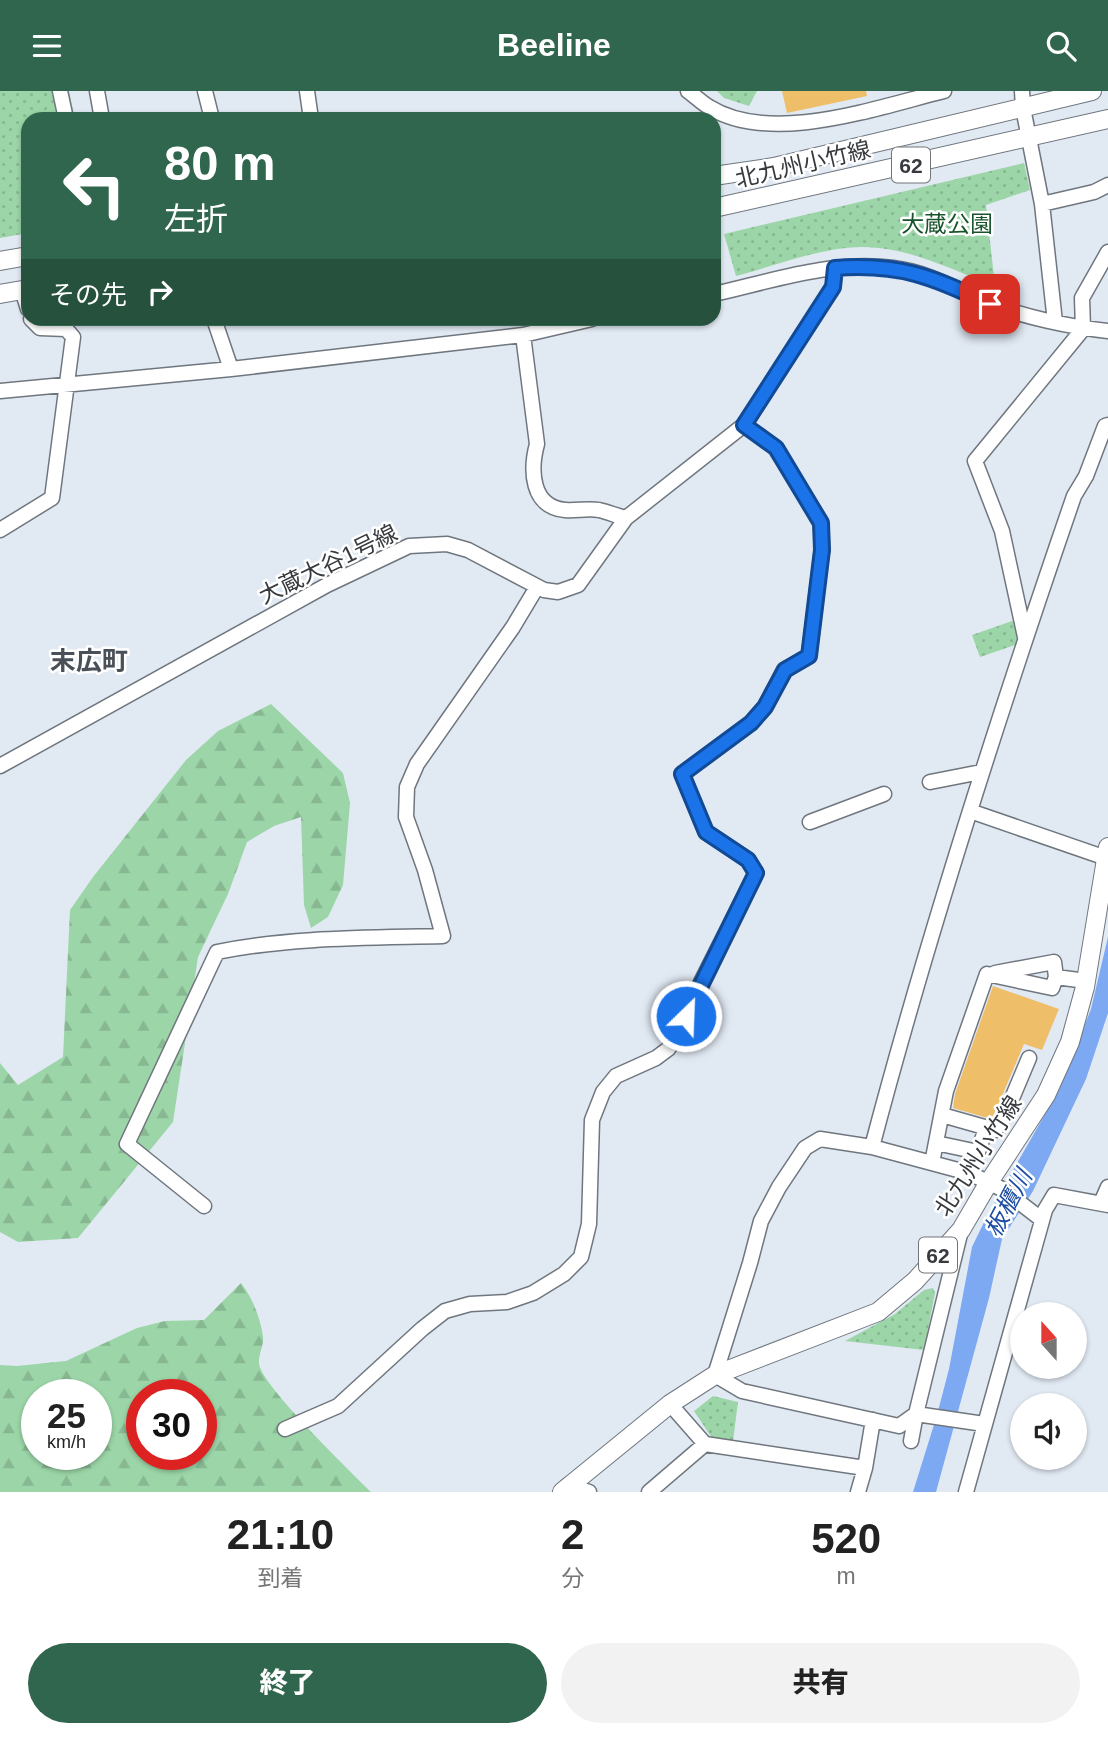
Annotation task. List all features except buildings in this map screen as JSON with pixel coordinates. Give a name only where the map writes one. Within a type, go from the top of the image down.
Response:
[{"type":"main road","name":"北九州小竹線","points":[[721,175],[774,167],[1022,100],[1092,91]]},
{"type":"main road","name":"北九州小竹線","points":[[721,206],[1108,119]]},
{"type":"main road","points":[[0,261],[21,257]]},
{"type":"main road","points":[[0,294],[21,290]]},
{"type":"main road","name":"北九州小竹線","points":[[565,1488],[670,1404],[715,1375],[878,1312],[915,1282],[961,1230],[995,1185],[1046,1095],[1070,1042],[1086,981],[1107,853]]},
{"type":"street","points":[[60,91],[64,112]]},
{"type":"street","points":[[97,91],[101,112]]},
{"type":"street","points":[[205,91],[210,112]]},
{"type":"street","points":[[307,91],[310,112]]},
{"type":"street","points":[[688,91],[710,108],[738,118],[771,125],[809,123],[944,91]]},
{"type":"street","points":[[1022,100],[1042,204],[1055,322]]},
{"type":"street","points":[[1042,204],[1094,192],[1108,185]]},
{"type":"street","points":[[1025,638],[1002,531],[975,461],[1083,328],[1082,298],[1108,252]]},
{"type":"street","points":[[721,292],[835,268],[867,265],[918,273],[990,304],[1055,322],[1108,331]]},
{"type":"street","name":"大蔵大谷1号線","points":[[0,766],[327,585],[409,546],[447,544],[468,550],[537,587],[558,593],[578,585],[626,518],[744,425],[833,287],[835,268]]},
{"type":"street","points":[[0,530],[52,498],[73,337],[66,328],[38,326]]},
{"type":"street","points":[[216,326],[231,369]]},
{"type":"street","points":[[0,391],[231,369],[523,335],[562,326]]},
{"type":"street","points":[[523,335],[537,444],[533,459],[533,479],[539,495],[551,506],[564,510],[597,510],[626,518]]},
{"type":"street","points":[[285,1429],[338,1406],[445,1311],[470,1304],[507,1301],[533,1293],[564,1274],[581,1257],[589,1224],[592,1121],[603,1092],[616,1076],[656,1058],[668,1049],[678,1034],[756,873],[748,860],[706,832],[682,774],[751,723],[765,707],[785,670],[809,656],[822,550],[821,523],[776,448],[744,425]]},
{"type":"street","points":[[872,1147],[910,1005],[981,772],[1074,496],[1086,476],[1105,426],[1108,425]]},
{"type":"street","points":[[204,1206],[127,1144],[217,952],[247,946],[333,939],[443,936],[425,870],[406,817],[407,787],[417,764],[513,627],[537,587]]},
{"type":"street","points":[[930,782],[981,772]]},
{"type":"street","points":[[810,822],[884,795]]},
{"type":"street","points":[[970,811],[1107,853]]},
{"type":"street","points":[[932,1163],[946,1091],[987,974],[1052,988],[1056,977],[1086,981]]},
{"type":"street","points":[[942,1115],[995,1130],[1005,1115],[1029,1058]]},
{"type":"street","points":[[936,1143],[978,1152],[986,1128]]},
{"type":"street","points":[[984,1424],[920,1414],[899,1426],[742,1391],[715,1375],[761,1221],[805,1147],[820,1139],[872,1147],[969,1173],[995,1185],[1041,1219]]},
{"type":"street","points":[[965,1492],[1041,1219],[1054,1195],[1105,1204],[1108,1187]]},
{"type":"street","points":[[911,1441],[920,1414],[961,1230]]},
{"type":"street","points":[[670,1404],[705,1444],[865,1468]]},
{"type":"street","points":[[858,1492],[873,1420]]},
{"type":"street","points":[[649,1492],[705,1444]]},
{"type":"street","points":[[565,1488],[589,1492]]},
{"type":"green space","points":[[0,91],[69,91],[74,112],[21,112],[21,234],[0,238]]},
{"type":"green space","points":[[717,91],[757,91],[749,106],[724,98]]},
{"type":"green space","name":"大蔵公園","points":[[1024,163],[1030,190],[986,205],[995,286],[913,255],[862,247],[831,250],[736,276],[724,234]]},
{"type":"green space","points":[[1015,620],[1021,643],[980,657],[972,635]]},
{"type":"green space","points":[[271,704],[343,773],[350,803],[343,885],[328,917],[311,928],[304,905],[301,817],[274,826],[247,842],[228,894],[198,957],[173,1122],[78,1238],[18,1242],[0,1232],[0,1063],[18,1085],[63,1057],[70,910],[186,760],[218,731]]},
{"type":"green space","points":[[241,1283],[252,1301],[260,1323],[263,1340],[259,1364],[264,1375],[309,1429],[371,1492],[0,1492],[0,1365],[66,1361],[137,1328],[165,1321],[204,1320]]},
{"type":"green space","points":[[933,1288],[935,1293],[924,1350],[845,1341],[895,1314],[924,1290]]},
{"type":"green space","points":[[713,1396],[738,1402],[733,1441],[712,1438],[694,1411]]},
{"type":"water","name":"板櫃川","points":[[1108,937],[1108,1013],[1086,1079],[1033,1191],[1002,1239],[989,1298],[936,1492],[913,1492],[949,1369],[972,1247],[1059,1090],[1091,1009]]},
{"type":"district","name":"末広町","points":[[89,661]]},
{"type":"route","points":[[686,1016],[756,873],[748,860],[706,832],[682,774],[751,723],[765,707],[785,670],[809,656],[822,550],[821,523],[776,448],[744,425],[833,287],[835,268],[867,265],[918,273],[990,304]]}]
